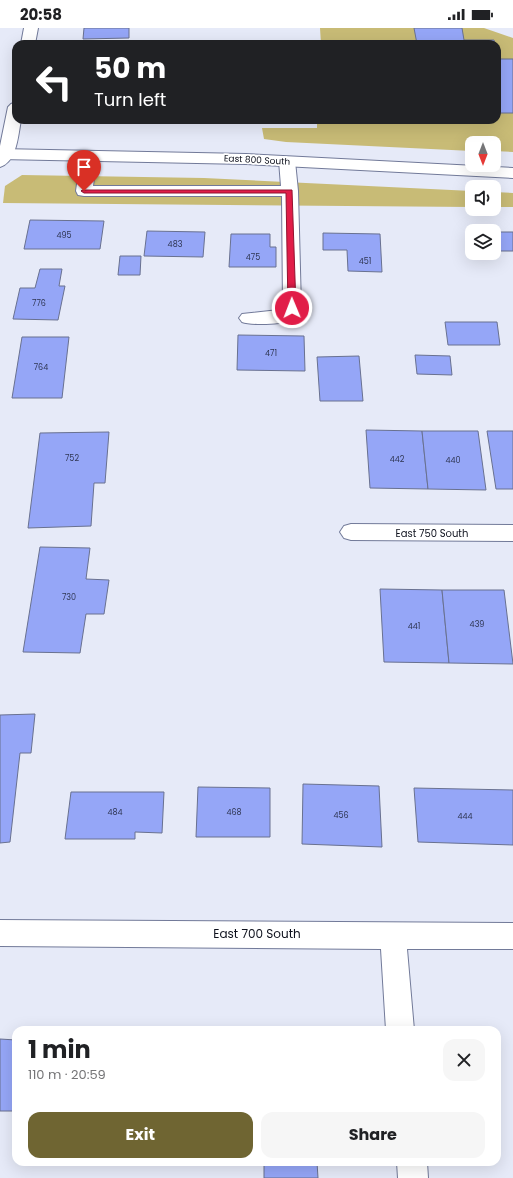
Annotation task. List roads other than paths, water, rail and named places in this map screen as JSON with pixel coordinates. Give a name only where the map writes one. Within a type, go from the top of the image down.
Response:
[{"type":"street","points":[[29,40],[31,28]]},
{"type":"street","points":[[2,157],[12,121]]},
{"type":"street","points":[[88,156],[84,191],[290,191]]},
{"type":"street","name":"East 800 South","points":[[2,157],[88,156],[287,161],[513,173]]},
{"type":"street","points":[[248,318],[284,316],[292,308],[290,191],[287,161]]},
{"type":"street","name":"East 750 South","points":[[351,532],[513,533]]},
{"type":"street","name":"East 700 South","points":[[0,933],[513,936]]},
{"type":"street","points":[[393,935],[400,1026]]},
{"type":"street","points":[[412,1166],[413,1178]]}]
